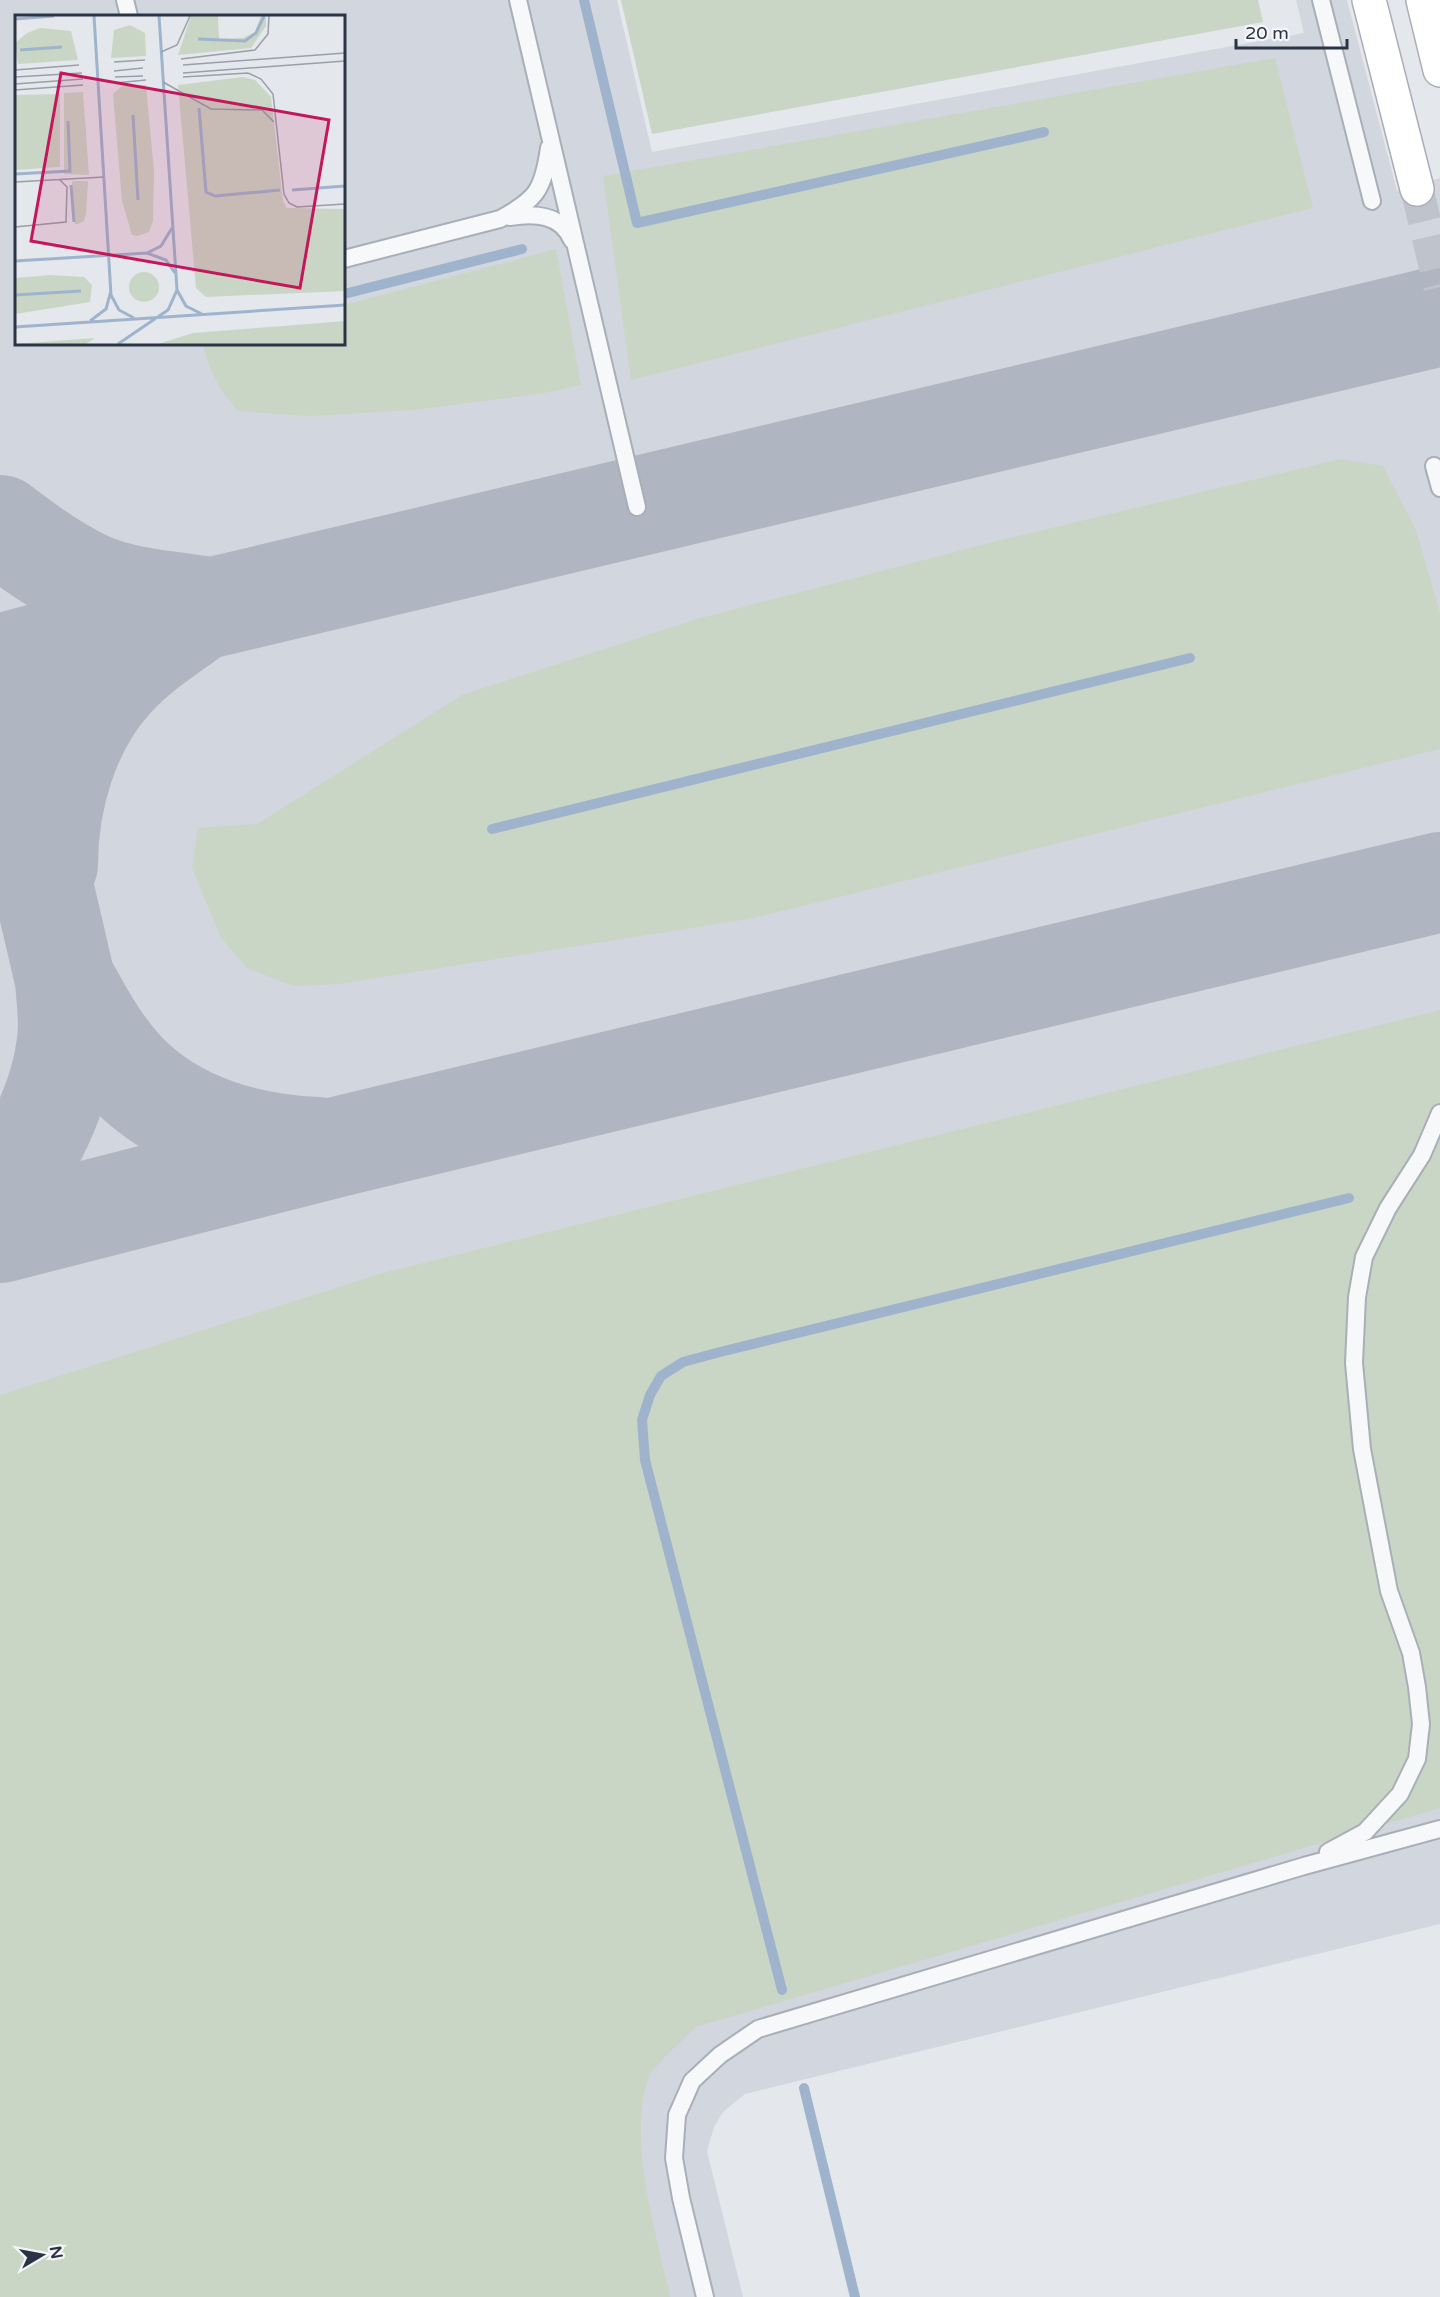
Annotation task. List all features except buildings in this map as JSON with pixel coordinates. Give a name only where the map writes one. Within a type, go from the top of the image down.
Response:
[{"type":"street","points":[[1369,0],[1417,189]]},
{"type":"street","points":[[1423,0],[1440,70]]},
{"type":"lane","points":[[125,0],[129,15]]},
{"type":"lane","points":[[518,0],[637,507]]},
{"type":"lane","points":[[1321,0],[1372,201]]},
{"type":"lane","points":[[500,219],[524,207],[538,191],[546,168],[550,136]]},
{"type":"lane","points":[[345,259],[500,219],[525,215],[552,217],[567,229],[578,256]]},
{"type":"lane","points":[[1434,466],[1440,488]]},
{"type":"lane","points":[[1304,1866],[1365,1832],[1400,1794],[1417,1759],[1421,1724],[1418,1687],[1411,1653],[1389,1591],[1362,1449],[1354,1363],[1357,1297],[1364,1257],[1388,1208],[1422,1155],[1440,1113]]},
{"type":"lane","points":[[705,2297],[681,2198],[674,2158],[676,2115],[692,2081],[720,2055],[758,2029],[1304,1866],[1440,1828]]},
{"type":"shaded area","points":[[0,0],[617,0],[652,152],[1304,33],[1296,0],[1347,0],[1397,191],[1440,178],[1440,1924],[745,2094],[723,2112],[714,2127],[707,2151],[743,2297],[0,2297]]},
{"type":"green space","points":[[621,0],[1258,0],[1263,22],[652,134]]},
{"type":"green space","points":[[1275,58],[1313,208],[631,380],[603,176]]},
{"type":"green space","points":[[556,249],[581,385],[544,393],[414,410],[309,416],[238,411],[212,372],[203,345],[345,345],[345,305]]},
{"type":"green space","points":[[1340,459],[1383,466],[1416,530],[1440,613],[1440,749],[754,918],[339,984],[293,986],[247,968],[221,938],[192,868],[198,828],[257,824],[462,695],[697,619],[1001,540]]},
{"type":"green space","points":[[1440,1010],[1440,1808],[696,2027],[652,2072],[643,2101],[642,2157],[670,2297],[0,2297],[0,1395],[379,1274]]},
{"type":"waterway","points":[[584,0],[637,223],[1044,132]]},
{"type":"waterway","points":[[345,294],[522,249]]},
{"type":"waterway","points":[[492,829],[1190,658]]},
{"type":"waterway","points":[[782,1990],[645,1460],[642,1420],[650,1395],[661,1376],[683,1362],[720,1352],[1349,1198]]},
{"type":"waterway","points":[[804,2088],[855,2297]]},
{"type":"taxiway","points":[[0,664],[214,607],[1440,316]]},
{"type":"taxiway","points":[[0,525],[52,562],[86,581],[144,598],[205,606]]},
{"type":"taxiway","points":[[48,864],[52,815],[57,790],[73,742],[84,720],[121,671],[188,619]]},
{"type":"taxiway","points":[[0,700],[65,980],[68,1026],[62,1069],[48,1114],[26,1155],[0,1189]]},
{"type":"taxiway","points":[[0,1233],[337,1147],[1440,882]]},
{"type":"taxiway","points":[[65,980],[94,1030],[119,1065],[148,1092],[169,1106],[192,1119],[241,1136],[317,1147]]},
{"type":"tunnel","points":[[1417,189],[1440,287]]}]
